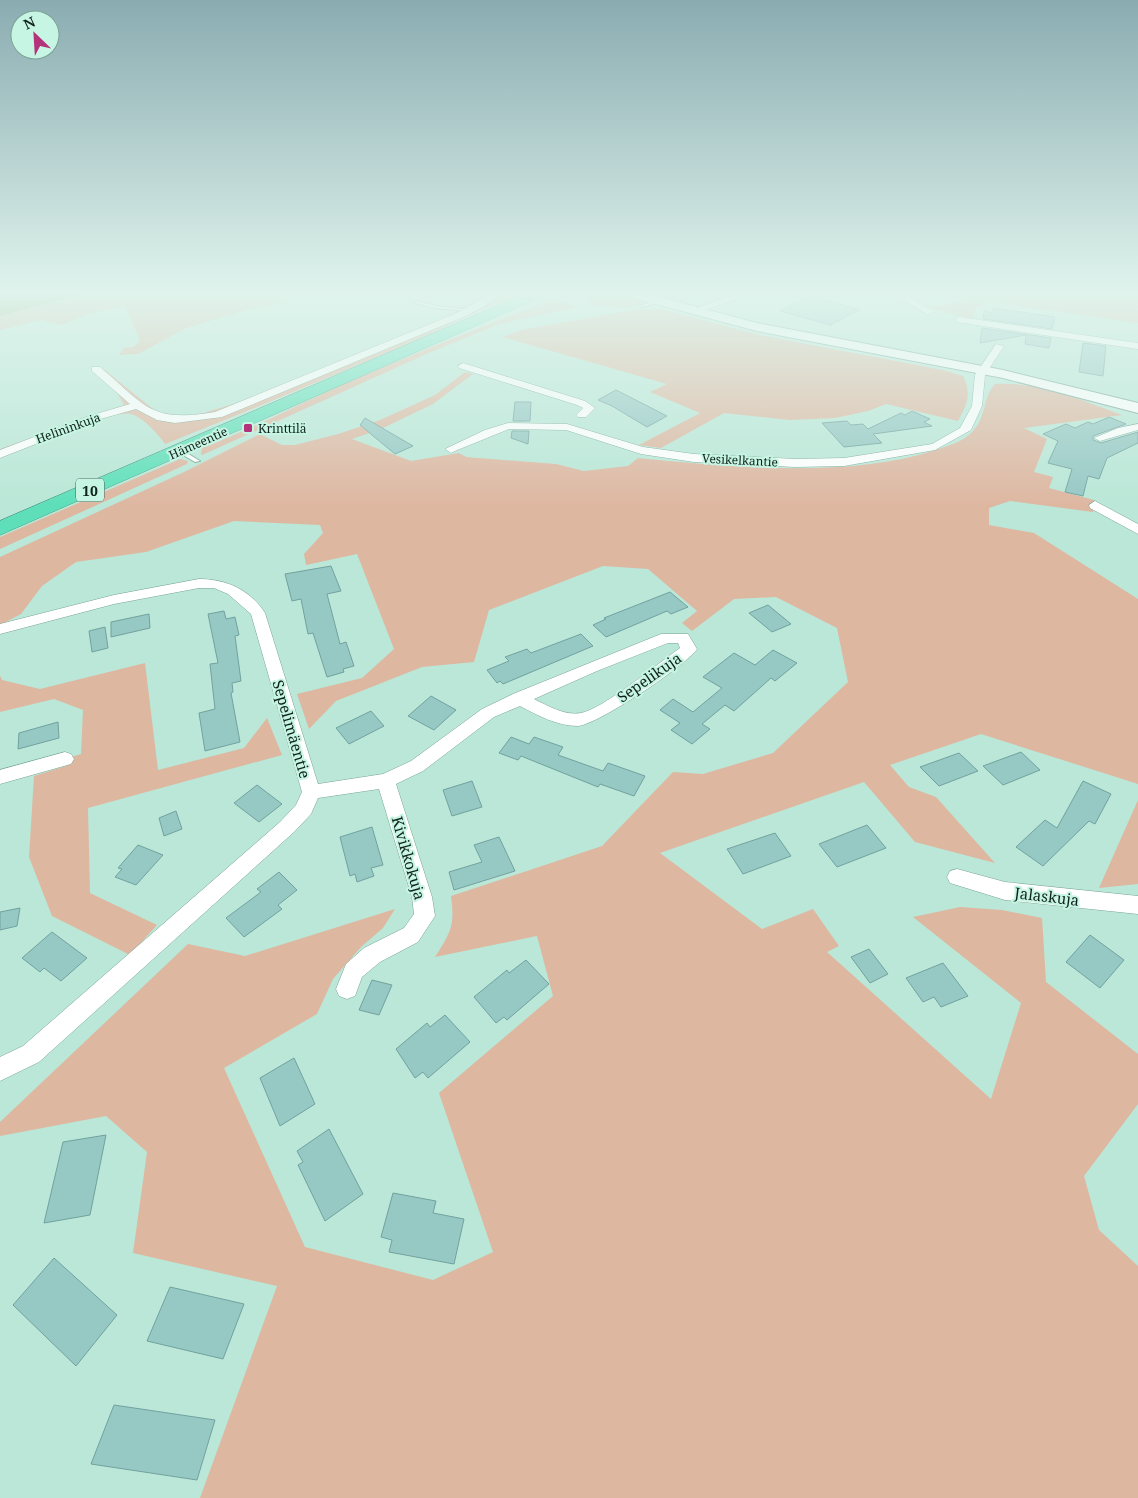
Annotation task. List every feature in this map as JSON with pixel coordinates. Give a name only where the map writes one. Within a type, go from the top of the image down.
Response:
[{"type":"highway","name":"Hämeentie","points":[[0,529],[377,365]]},
{"type":"street","points":[[96,369],[118,387],[136,406],[162,420],[179,422],[218,415],[338,365]]},
{"type":"street","points":[[966,365],[1044,382],[1138,408]]},
{"type":"street","name":"Vesikelkantie","points":[[452,449],[489,432],[508,426],[567,427],[641,450],[694,458],[795,463],[844,462],[934,447],[965,430],[977,406],[980,375],[986,365]]},
{"type":"street","points":[[464,366],[581,403],[590,408],[567,427]]},
{"type":"street","points":[[501,388],[569,408],[582,414]]},
{"type":"street","name":"Helininkuja","points":[[0,454],[93,418],[136,406]]},
{"type":"street","points":[[1100,438],[1122,430],[1138,427]]},
{"type":"street","points":[[1095,505],[1138,530]]},
{"type":"street","name":"Sepelimäentie","points":[[0,629],[99,602],[172,588],[213,584],[228,588],[245,598],[258,613],[311,792],[304,809],[286,827],[31,1054],[0,1069]]},
{"type":"street","name":"Sepelikuja","points":[[311,792],[386,781],[417,766],[488,713],[519,698],[666,638],[683,638],[689,649],[610,705],[585,719],[563,718],[519,698]]},
{"type":"street","points":[[0,777],[65,759]]},
{"type":"street","name":"Kivikkokuja","points":[[347,989],[354,971],[372,955],[411,935],[424,916],[422,897],[386,781]]},
{"type":"street","name":"Jalaskuja","points":[[957,877],[1005,891],[1138,905]]},
{"type":"lane","points":[[180,451],[197,461]]},
{"type":"shaded area","points":[[332,365],[357,365],[165,444],[142,420],[134,415],[123,414],[89,422],[0,457],[0,449],[124,405],[115,389],[96,372],[105,370],[158,413],[169,416],[197,415],[256,397]]},
{"type":"shaded area","points":[[388,365],[403,365],[201,454],[202,448],[255,426]]},
{"type":"shaded area","points":[[600,365],[916,365],[963,376],[968,393],[964,410],[958,421],[886,404],[868,411],[835,418],[790,420],[724,413],[661,448],[639,445],[700,413],[650,392],[667,384]]},
{"type":"shaded area","points":[[465,372],[473,374],[433,404],[381,429],[352,439],[411,461],[459,453],[466,457],[556,464],[584,471],[628,466],[638,458],[712,465],[827,468],[901,459],[958,442],[970,434],[980,422],[988,396],[995,384],[1027,385],[1075,398],[1122,415],[1024,428],[1047,439],[1034,472],[1053,477],[1049,488],[1094,500],[1093,512],[1010,501],[989,508],[989,525],[1034,533],[1138,599],[1138,784],[981,734],[890,765],[909,787],[936,797],[995,863],[915,842],[864,782],[660,853],[762,929],[813,909],[839,946],[827,952],[991,1099],[1021,1003],[913,917],[960,907],[1002,910],[1042,918],[1046,982],[1138,1054],[1138,1104],[1084,1176],[1099,1230],[1138,1266],[1138,1498],[200,1498],[277,1286],[133,1253],[147,1152],[106,1116],[0,1136],[0,1122],[188,944],[245,956],[395,909],[383,928],[361,947],[333,979],[317,1014],[224,1068],[305,1247],[433,1280],[493,1252],[439,1093],[553,996],[537,936],[435,957],[451,928],[451,896],[602,846],[673,772],[703,774],[773,753],[848,682],[837,628],[776,597],[734,599],[692,631],[682,623],[697,611],[648,569],[603,566],[489,610],[474,662],[422,667],[336,701],[309,729],[297,694],[362,678],[394,649],[357,554],[306,565],[304,554],[323,533],[320,525],[234,521],[146,552],[76,562],[42,586],[21,614],[0,625],[0,557],[184,472],[260,434],[282,445],[295,445],[338,434],[380,420],[435,395]]},
{"type":"shaded area","points":[[180,459],[188,461],[187,464],[0,549],[0,537]]},
{"type":"shaded area","points":[[145,663],[158,770],[244,748],[267,718],[282,755],[88,808],[90,893],[157,925],[130,955],[52,916],[29,857],[34,776],[66,766],[65,759],[81,754],[83,710],[54,699],[0,712],[0,676],[2,680],[40,689]]},
{"type":"shaded area","points":[[1138,800],[1138,884],[1099,888]]},
{"type":"building","points":[[1080,365],[1104,365],[1103,376],[1079,372]]},
{"type":"building","points":[[616,390],[667,416],[647,427],[612,406],[598,400]]},
{"type":"building","points":[[515,402],[531,402],[530,421],[513,421]]},
{"type":"building","points":[[912,411],[930,419],[924,422],[932,426],[873,434],[882,443],[844,447],[822,423],[847,421],[851,425],[863,424],[868,429],[901,413],[905,415]]},
{"type":"building","points":[[1109,417],[1126,424],[1093,436],[1093,440],[1101,443],[1138,432],[1138,443],[1107,458],[1099,479],[1088,476],[1083,496],[1065,492],[1072,469],[1048,463],[1058,441],[1043,434],[1066,424],[1075,428],[1088,422],[1093,424]]},
{"type":"building","points":[[365,418],[413,446],[395,454],[360,425]]},
{"type":"building","points":[[512,431],[529,431],[528,444],[511,438]]},
{"type":"building","points":[[331,566],[341,591],[327,594],[340,644],[346,642],[354,666],[343,669],[344,672],[327,677],[313,633],[308,634],[301,599],[292,601],[285,574]]},
{"type":"building","points":[[670,592],[688,607],[671,614],[667,611],[606,637],[593,625],[606,619],[604,618]]},
{"type":"building","points":[[768,605],[791,624],[772,632],[749,613]]},
{"type":"building","points":[[224,611],[226,619],[235,617],[239,635],[235,636],[241,681],[232,683],[233,692],[231,693],[240,742],[205,751],[199,713],[215,709],[210,664],[218,663],[208,614]]},
{"type":"building","points":[[149,614],[150,628],[111,637],[111,622]]},
{"type":"building","points":[[105,627],[108,648],[92,652],[89,631]]},
{"type":"building","points":[[581,634],[593,646],[503,684],[500,681],[497,683],[487,670],[509,661],[505,657],[527,649],[531,653]]},
{"type":"building","points":[[773,650],[797,663],[775,681],[771,678],[734,711],[725,705],[702,724],[710,729],[692,744],[671,730],[680,723],[660,710],[673,699],[693,712],[722,688],[703,677],[734,653],[755,665]]},
{"type":"building","points":[[431,696],[456,710],[434,730],[408,716]]},
{"type":"building","points":[[371,711],[384,726],[349,744],[336,728]]},
{"type":"building","points":[[58,722],[59,738],[18,749],[19,733]]},
{"type":"building","points":[[511,737],[529,744],[534,737],[563,747],[558,755],[603,771],[608,763],[645,776],[634,796],[600,784],[598,787],[521,756],[518,760],[499,753]]},
{"type":"building","points":[[1021,752],[1040,770],[1003,785],[983,766]]},
{"type":"building","points":[[959,753],[978,771],[939,786],[920,767]]},
{"type":"building","points":[[472,781],[482,807],[452,816],[443,790]]},
{"type":"building","points":[[1083,781],[1111,794],[1095,824],[1089,821],[1043,866],[1016,847],[1045,820],[1057,828]]},
{"type":"building","points":[[257,785],[282,804],[259,822],[234,803]]},
{"type":"building","points":[[176,811],[182,829],[164,836],[159,818]]},
{"type":"building","points":[[867,825],[886,848],[837,867],[819,844]]},
{"type":"building","points":[[372,827],[383,865],[371,868],[374,876],[357,882],[355,874],[350,876],[340,837]]},
{"type":"building","points":[[775,833],[791,856],[743,874],[727,849]]},
{"type":"building","points":[[499,837],[515,871],[454,890],[449,872],[482,862],[474,845]]},
{"type":"building","points":[[138,845],[163,855],[136,885],[115,877],[122,869],[118,868]]},
{"type":"building","points":[[279,872],[297,890],[278,905],[282,909],[244,937],[226,918],[261,892],[257,889]]},
{"type":"building","points":[[20,908],[17,926],[0,930],[0,912]]},
{"type":"building","points":[[52,932],[87,958],[61,981],[44,968],[40,972],[22,958]]},
{"type":"building","points":[[1090,935],[1124,960],[1100,988],[1066,962]]},
{"type":"building","points":[[869,949],[888,974],[870,983],[851,957]]},
{"type":"building","points":[[526,960],[549,984],[507,1020],[504,1017],[496,1023],[474,997],[507,970],[509,973]]},
{"type":"building","points":[[943,963],[968,996],[941,1007],[934,997],[923,1002],[906,978]]},
{"type":"building","points":[[372,980],[392,985],[379,1015],[359,1010]]},
{"type":"building","points":[[445,1015],[470,1042],[428,1078],[423,1072],[415,1078],[396,1049],[427,1023],[430,1027]]},
{"type":"building","points":[[294,1058],[315,1104],[280,1126],[260,1078]]},
{"type":"building","points":[[329,1129],[363,1194],[325,1221],[298,1165],[303,1162],[297,1151]]},
{"type":"building","points":[[106,1135],[90,1215],[44,1223],[63,1142]]},
{"type":"building","points":[[393,1193],[436,1201],[433,1213],[464,1219],[454,1264],[389,1252],[392,1240],[381,1237]]},
{"type":"building","points":[[54,1258],[117,1315],[76,1366],[13,1305]]},
{"type":"building","points":[[170,1287],[244,1304],[223,1359],[147,1341]]},
{"type":"building","points":[[114,1405],[215,1420],[197,1480],[91,1464]]},
{"type":"place","name":"Krinttilä","points":[[248,428]]}]
